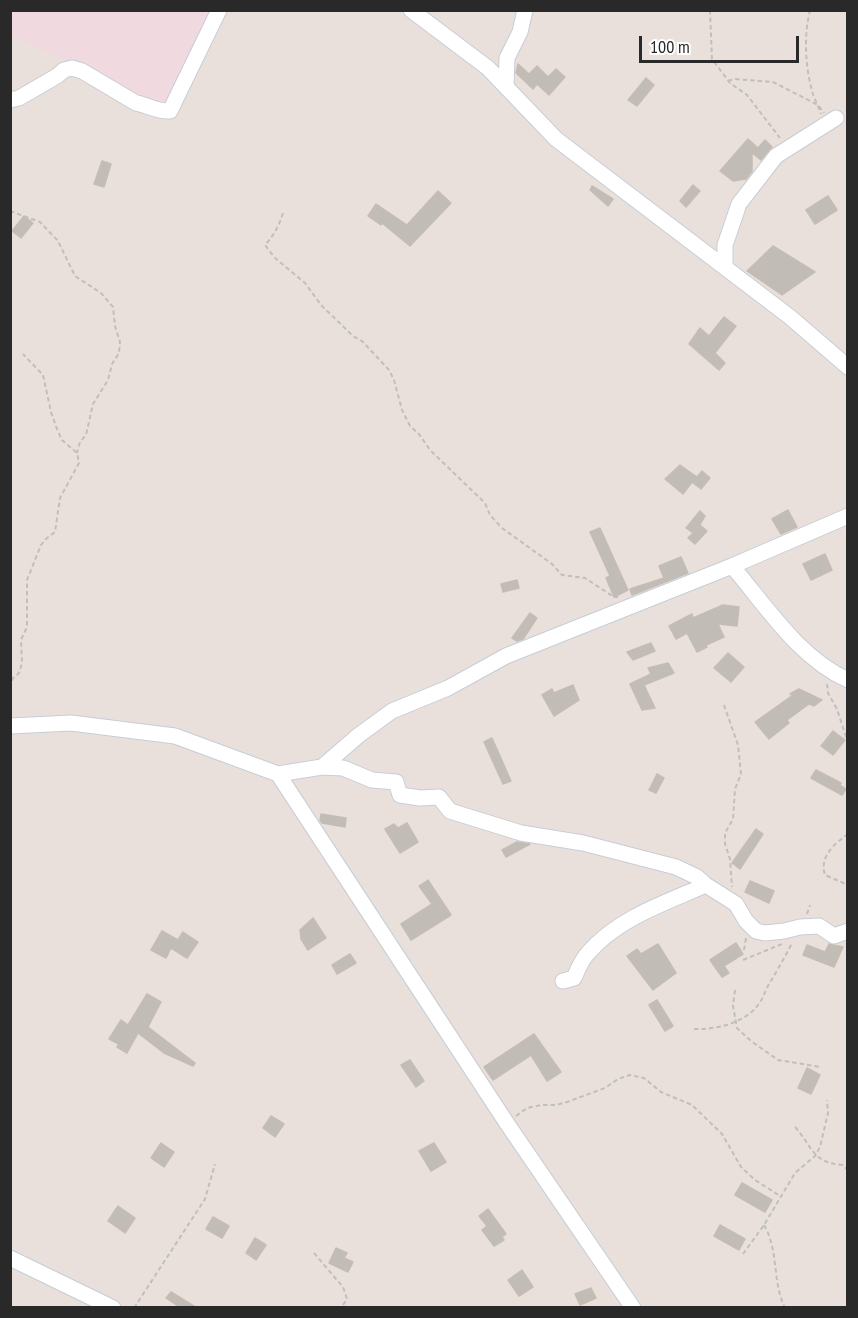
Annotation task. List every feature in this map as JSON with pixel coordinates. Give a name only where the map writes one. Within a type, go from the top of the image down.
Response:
[{"type":"street","points":[[10,100],[19,98],[64,70],[72,68],[82,71],[136,102],[153,109],[170,111],[219,10]]},
{"type":"street","points":[[411,10],[488,68],[556,139],[790,317],[848,367]]},
{"type":"street","points":[[506,86],[507,58],[520,32],[525,10]]},
{"type":"street","points":[[725,267],[725,245],[739,204],[776,156],[836,118]]},
{"type":"street","points":[[322,766],[392,711],[448,688],[506,656],[732,566],[848,516]]},
{"type":"street","points":[[732,566],[803,649],[825,667],[848,680]]},
{"type":"street","points":[[10,726],[71,723],[175,736],[278,774],[322,766],[343,768],[372,780],[396,782],[400,795],[420,798],[439,797],[450,811],[521,833],[583,843],[676,867],[697,877],[736,904],[746,921],[756,931],[784,932],[800,927],[819,926],[834,936],[848,931]]},
{"type":"street","points":[[278,774],[506,1122],[633,1308]]},
{"type":"street","points":[[563,981],[574,978],[586,954],[602,938],[637,915],[706,885]]},
{"type":"street","points":[[10,1258],[114,1308]]},
{"type":"path","points":[[710,10],[712,59],[728,81],[747,95],[782,140],[783,152]]},
{"type":"path","points":[[810,10],[806,57],[811,89],[822,118],[819,129]]},
{"type":"path","points":[[728,81],[734,79],[773,82],[818,105]]},
{"type":"path","points":[[10,211],[40,222],[58,241],[75,276],[101,293],[114,307],[115,326],[120,342],[119,353],[112,364],[108,380],[93,404],[86,435],[80,442],[77,453],[79,463],[60,498],[55,532],[41,545],[27,580],[27,627],[21,640],[22,663],[10,688]]},
{"type":"path","points":[[283,213],[276,234],[265,244],[275,258],[305,283],[321,305],[353,336],[362,341],[389,370],[402,410],[410,426],[430,450],[485,503],[490,515],[502,528],[552,564],[562,575],[585,578],[614,597],[625,598]]},
{"type":"path","points":[[23,354],[43,375],[57,429],[62,440],[77,453]]},
{"type":"path","points":[[825,667],[828,693],[837,709],[848,743]]},
{"type":"path","points":[[724,705],[738,746],[741,774],[735,789],[733,819],[725,833],[736,904]]},
{"type":"path","points":[[848,834],[829,851],[822,867],[825,875],[848,885]]},
{"type":"path","points":[[800,927],[810,905]]},
{"type":"path","points":[[694,1029],[707,1030],[746,1017],[758,1006],[794,940],[743,960]]},
{"type":"path","points":[[735,990],[733,1006],[737,1028],[751,1041],[778,1060],[821,1067]]},
{"type":"path","points":[[506,1122],[527,1108],[562,1104],[605,1088],[618,1079],[630,1075],[644,1078],[661,1092],[692,1105],[722,1134],[741,1167],[755,1180],[780,1196]]},
{"type":"path","points":[[743,1254],[764,1226],[795,1173],[815,1156],[820,1147],[828,1113],[827,1100]]},
{"type":"path","points":[[795,1127],[815,1156],[827,1163],[843,1165],[848,1171]]},
{"type":"path","points":[[134,1308],[205,1199],[215,1164]]},
{"type":"path","points":[[764,1226],[771,1237],[778,1295],[784,1308]]},
{"type":"path","points":[[314,1253],[343,1287],[347,1299],[341,1308]]},
{"type":"shaded area","points":[[11,11],[214,11],[168,108],[11,36]]},
{"type":"building","points":[[518,64],[529,74],[537,66],[548,77],[556,69],[565,77],[549,95],[537,84],[533,89],[516,73]]},
{"type":"building","points":[[646,78],[654,85],[637,106],[628,100]]},
{"type":"building","points":[[748,139],[758,148],[765,140],[772,147],[761,160],[752,153],[752,171],[746,179],[733,181],[720,171]]},
{"type":"building","points":[[102,161],[111,164],[104,187],[94,184]]},
{"type":"building","points":[[693,185],[700,191],[686,207],[680,201]]},
{"type":"building","points":[[592,186],[613,199],[608,206],[590,190]]},
{"type":"building","points":[[438,191],[451,203],[410,246],[382,223],[381,225],[368,216],[376,204],[407,225]]},
{"type":"building","points":[[828,196],[837,210],[815,224],[806,210]]},
{"type":"building","points":[[24,216],[33,223],[21,238],[12,231]]},
{"type":"building","points":[[773,246],[815,272],[782,295],[747,271]]},
{"type":"building","points":[[724,317],[736,326],[715,353],[725,363],[719,370],[689,344],[700,328],[709,336]]},
{"type":"building","points":[[680,465],[697,477],[702,471],[710,478],[701,489],[692,482],[683,494],[665,479]]},
{"type":"building","points":[[788,510],[797,527],[781,534],[772,519]]},
{"type":"building","points":[[700,511],[705,516],[700,525],[707,531],[695,544],[688,538],[693,533],[686,528]]},
{"type":"building","points":[[600,528],[628,590],[614,597],[606,578],[610,576],[590,532]]},
{"type":"building","points":[[825,554],[832,570],[811,580],[803,564]]},
{"type":"building","points":[[681,557],[688,573],[632,595],[630,589],[664,578],[659,566]]},
{"type":"building","points":[[517,580],[519,588],[503,592],[501,584]]},
{"type":"building","points":[[723,605],[739,607],[737,626],[718,624],[724,637],[697,652],[687,633],[676,639],[669,626],[692,614],[693,618]]},
{"type":"building","points":[[530,613],[537,618],[523,639],[517,641],[512,638]]},
{"type":"building","points":[[651,643],[655,651],[633,660],[627,652]]},
{"type":"building","points":[[728,653],[744,667],[731,682],[714,668]]},
{"type":"building","points":[[668,663],[674,673],[644,685],[655,708],[642,710],[630,684],[651,674],[648,668]]},
{"type":"building","points":[[573,685],[579,700],[554,716],[542,695],[552,689],[554,693]]},
{"type":"building","points":[[799,689],[822,700],[814,706],[809,704],[787,720],[789,723],[769,739],[755,722]]},
{"type":"building","points":[[833,731],[845,740],[833,755],[821,746]]},
{"type":"building","points":[[492,738],[511,781],[503,784],[484,742]]},
{"type":"building","points":[[816,770],[841,783],[840,785],[846,789],[842,795],[811,778]]},
{"type":"building","points":[[657,774],[664,778],[656,793],[649,790]]},
{"type":"building","points":[[321,814],[346,818],[345,827],[322,823]]},
{"type":"building","points":[[407,823],[418,842],[400,853],[385,829],[394,824],[398,828]]},
{"type":"building","points":[[756,829],[763,834],[740,869],[732,863]]},
{"type":"building","points":[[517,842],[530,844],[506,857],[502,850]]},
{"type":"building","points":[[428,880],[451,915],[411,940],[401,924],[432,904],[419,886]]},
{"type":"building","points":[[750,881],[774,891],[769,903],[745,892]]},
{"type":"building","points":[[313,918],[326,938],[308,950],[301,939],[300,930]]},
{"type":"building","points":[[162,931],[178,940],[183,932],[198,942],[187,958],[171,948],[166,958],[151,950]]},
{"type":"building","points":[[736,943],[743,954],[724,966],[729,973],[722,977],[710,960]]},
{"type":"building","points":[[658,944],[676,973],[653,990],[627,956],[637,949],[641,954]]},
{"type":"building","points":[[829,944],[843,947],[834,967],[803,955],[807,945],[825,952]]},
{"type":"building","points":[[350,954],[356,963],[337,974],[332,965]]},
{"type":"building","points":[[147,994],[161,1002],[148,1027],[195,1063],[193,1066],[164,1053],[138,1033],[127,1053],[117,1047],[119,1044],[109,1039],[121,1020],[128,1025]]},
{"type":"building","points":[[657,1000],[673,1026],[665,1031],[649,1005]]},
{"type":"building","points":[[534,1034],[561,1072],[547,1081],[531,1055],[493,1080],[484,1067]]},
{"type":"building","points":[[410,1060],[424,1081],[416,1087],[401,1065]]},
{"type":"building","points":[[807,1068],[820,1075],[811,1094],[798,1088]]},
{"type":"building","points":[[271,1116],[284,1124],[275,1137],[263,1128]]},
{"type":"building","points":[[161,1143],[174,1152],[164,1167],[151,1158]]},
{"type":"building","points":[[434,1143],[446,1162],[431,1171],[419,1151]]},
{"type":"building","points":[[742,1183],[772,1200],[765,1212],[735,1195]]},
{"type":"building","points":[[118,1206],[135,1218],[125,1233],[108,1221]]},
{"type":"building","points":[[488,1209],[506,1234],[502,1237],[504,1240],[494,1246],[482,1230],[487,1226],[479,1216]]},
{"type":"building","points":[[213,1217],[229,1226],[222,1238],[206,1229]]},
{"type":"building","points":[[720,1225],[745,1239],[739,1250],[714,1236]]},
{"type":"building","points":[[255,1238],[266,1245],[256,1260],[246,1253]]},
{"type":"building","points":[[336,1248],[347,1253],[344,1258],[353,1262],[348,1272],[329,1263]]},
{"type":"building","points":[[522,1270],[533,1287],[519,1296],[508,1280]]},
{"type":"building","points":[[591,1288],[596,1298],[580,1305],[575,1294]]},
{"type":"building","points":[[171,1292],[197,1308],[181,1308],[166,1298]]}]
